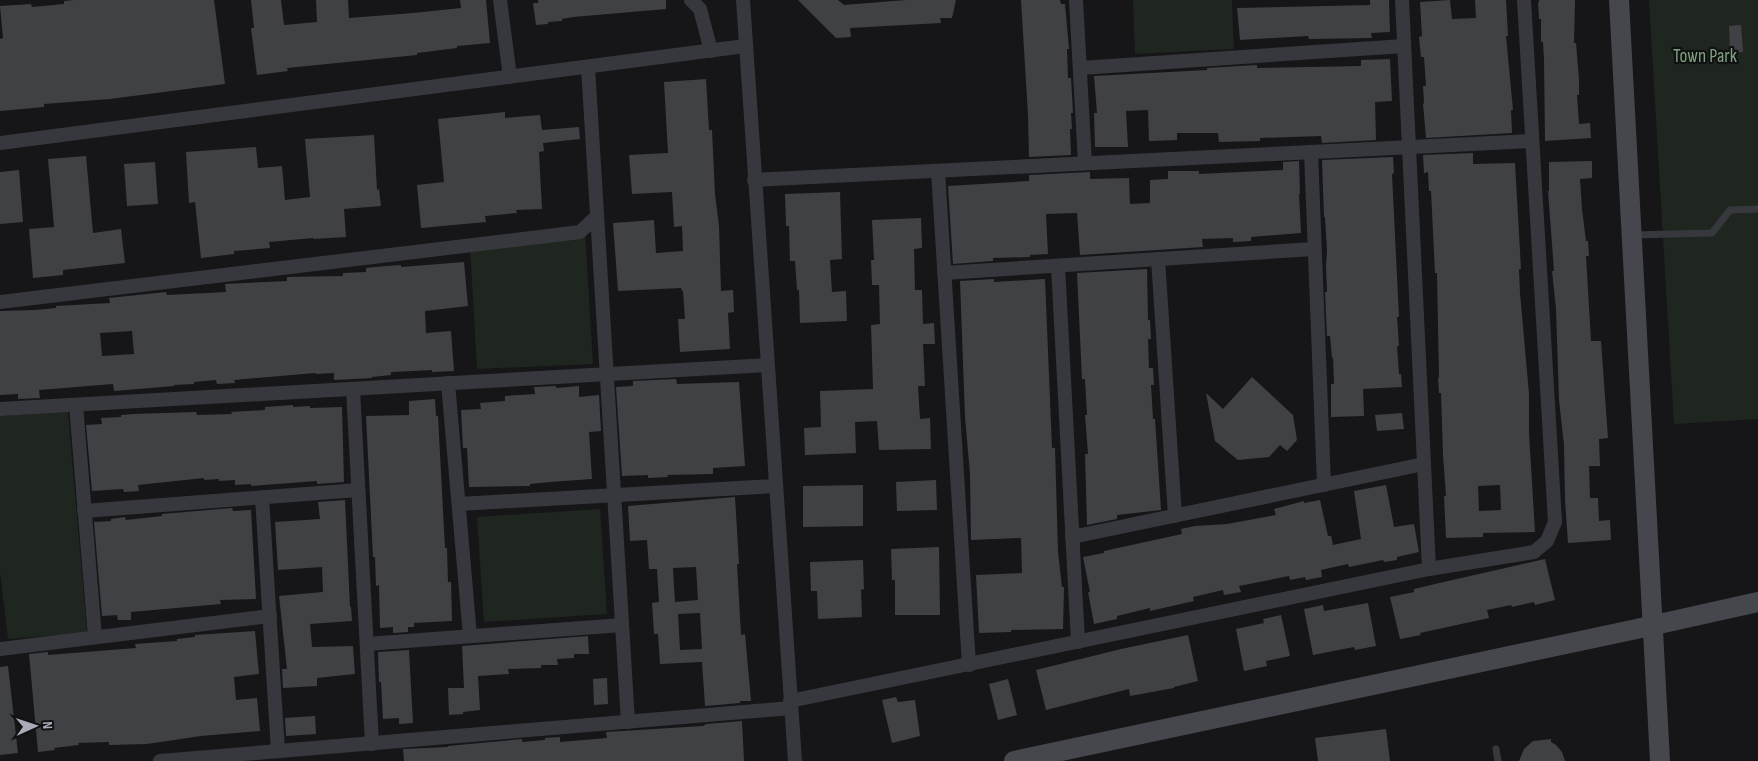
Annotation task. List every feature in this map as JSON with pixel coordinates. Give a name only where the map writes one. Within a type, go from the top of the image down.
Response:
[{"type":"street","points":[[500,0],[510,77]]},
{"type":"street","points":[[691,0],[700,9],[711,51]]},
{"type":"street","points":[[743,0],[795,761]]},
{"type":"street","points":[[1076,0],[1085,163]]},
{"type":"street","points":[[1402,0],[1430,569]]},
{"type":"street","points":[[160,761],[628,722],[791,705],[969,665],[1430,569],[1534,552],[1548,542],[1556,522],[1524,0]]},
{"type":"street","points":[[1619,0],[1660,761]]},
{"type":"street","points":[[0,143],[745,46]]},
{"type":"street","points":[[1080,68],[1404,46]]},
{"type":"street","points":[[588,67],[628,722]]},
{"type":"street","points":[[754,180],[1532,141]]},
{"type":"street","points":[[1311,152],[1324,485]]},
{"type":"street","points":[[938,171],[969,665]]},
{"type":"street","points":[[0,302],[580,232],[597,216]]},
{"type":"street","points":[[944,273],[1314,249]]},
{"type":"street","points":[[1158,259],[1175,516]]},
{"type":"street","points":[[1058,266],[1078,642]]},
{"type":"street","points":[[0,409],[767,365]]},
{"type":"street","points":[[448,383],[470,636]]},
{"type":"street","points":[[353,389],[372,744]]},
{"type":"street","points":[[76,405],[94,638]]},
{"type":"street","points":[[1072,538],[1424,464]]},
{"type":"street","points":[[459,504],[776,486]]},
{"type":"street","points":[[84,511],[358,490]]},
{"type":"street","points":[[262,497],[278,751]]},
{"type":"street","points":[[1014,761],[1758,602]]},
{"type":"street","points":[[0,649],[270,616]]},
{"type":"street","points":[[367,644],[622,625]]},
{"type":"lane","points":[[1631,235],[1712,233],[1730,210],[1758,209]]},
{"type":"lane","points":[[1496,749],[1498,761]]},
{"type":"green space","points":[[1133,0],[1232,0],[1234,49],[1135,54]]},
{"type":"green space","name":"Town Park","points":[[1649,0],[1758,0],[1758,419],[1674,424]]},
{"type":"green space","points":[[585,231],[593,364],[477,369],[470,248]]},
{"type":"green space","points":[[68,412],[87,633],[8,639],[0,572],[0,416]]},
{"type":"green space","points":[[600,509],[607,614],[484,622],[477,517]]},
{"type":"building","points":[[214,0],[225,84],[110,99],[44,104],[44,107],[0,111],[0,39],[3,38],[0,6],[31,4],[32,7],[64,4],[64,1]]},
{"type":"building","points":[[251,0],[281,0],[284,25],[317,22],[316,0],[348,0],[349,18],[461,8],[460,0],[486,0],[490,43],[457,46],[457,48],[417,53],[417,55],[287,68],[288,71],[257,75],[251,28],[254,28]]},
{"type":"building","points":[[538,0],[666,0],[666,9],[573,17],[562,19],[562,21],[536,25],[533,3],[538,3]]},
{"type":"building","points":[[798,0],[838,0],[844,5],[906,0],[956,0],[952,18],[940,18],[941,23],[850,28],[851,37],[836,38]]},
{"type":"building","points":[[1021,0],[1060,0],[1061,4],[1065,4],[1069,49],[1067,49],[1068,78],[1071,78],[1073,113],[1071,113],[1072,129],[1070,129],[1071,155],[1029,157]]},
{"type":"building","points":[[1370,0],[1389,0],[1390,32],[1371,33],[1372,38],[1309,39],[1308,36],[1240,40],[1237,8],[1370,5]]},
{"type":"building","points":[[1450,0],[1452,19],[1476,18],[1475,0],[1506,0],[1508,36],[1506,36],[1513,110],[1511,110],[1512,133],[1426,138],[1423,104],[1423,86],[1426,86],[1424,57],[1421,57],[1419,37],[1422,36],[1420,2]]},
{"type":"building","points":[[1539,0],[1575,0],[1574,43],[1576,43],[1579,79],[1579,95],[1577,95],[1579,124],[1590,123],[1591,138],[1545,141],[1544,60],[1543,42],[1541,42],[1541,19],[1539,19]]},
{"type":"building","points":[[1741,25],[1743,52],[1730,53],[1729,26]]},
{"type":"building","points":[[1390,59],[1392,101],[1375,102],[1376,140],[1322,143],[1321,136],[1260,138],[1260,141],[1219,142],[1218,133],[1177,133],[1177,140],[1149,141],[1148,110],[1126,111],[1128,147],[1095,147],[1094,113],[1097,113],[1094,76],[1207,70],[1207,68],[1257,65],[1257,68],[1361,66],[1361,60]]},
{"type":"building","points":[[706,79],[709,130],[712,130],[715,194],[719,226],[721,291],[733,290],[734,312],[728,313],[730,349],[680,352],[678,319],[685,319],[683,291],[681,288],[618,291],[613,223],[654,220],[656,253],[683,251],[682,226],[674,227],[672,192],[632,194],[629,155],[668,153],[664,82]]},
{"type":"building","points":[[505,112],[505,118],[540,115],[542,130],[579,127],[580,139],[543,143],[544,151],[539,152],[542,209],[516,210],[517,213],[485,216],[486,222],[421,228],[417,185],[444,182],[438,119]]},
{"type":"building","points":[[374,135],[377,190],[379,189],[381,206],[344,209],[346,237],[269,242],[270,248],[234,251],[234,254],[201,258],[195,202],[189,203],[186,152],[256,147],[258,168],[282,166],[285,200],[310,197],[305,139]]},
{"type":"building","points":[[1473,153],[1473,164],[1515,163],[1521,269],[1519,269],[1520,293],[1529,394],[1529,433],[1535,532],[1483,533],[1483,537],[1446,538],[1441,393],[1439,393],[1438,378],[1437,273],[1435,273],[1431,191],[1429,191],[1428,172],[1424,173],[1423,155]],"holes":[[[1500,485],[1501,510],[1479,511],[1478,486]]]},
{"type":"building","points":[[86,156],[93,233],[121,229],[125,263],[63,270],[63,275],[33,278],[29,229],[54,227],[48,159]]},
{"type":"building","points":[[1393,157],[1394,173],[1392,174],[1399,317],[1397,317],[1399,346],[1397,346],[1402,387],[1363,389],[1364,416],[1331,417],[1331,384],[1334,384],[1330,336],[1327,336],[1325,292],[1327,292],[1327,251],[1322,160]]},
{"type":"building","points":[[1299,161],[1301,233],[1251,237],[1251,241],[1233,242],[1233,238],[1202,239],[1203,247],[1080,255],[1077,213],[1046,214],[1048,254],[1030,255],[1030,257],[993,258],[993,261],[953,264],[948,186],[1029,181],[1029,175],[1090,172],[1090,179],[1129,178],[1130,204],[1150,203],[1150,180],[1168,179],[1168,171],[1199,171],[1199,174],[1283,170],[1283,162]]},
{"type":"building","points":[[1592,161],[1592,178],[1580,179],[1586,241],[1588,241],[1589,256],[1586,256],[1591,341],[1601,341],[1608,438],[1599,439],[1600,466],[1589,466],[1590,498],[1598,498],[1599,521],[1610,520],[1611,540],[1568,543],[1564,445],[1559,400],[1556,309],[1552,271],[1554,271],[1548,191],[1549,162]]},
{"type":"building","points":[[155,162],[158,204],[127,206],[124,164]]},
{"type":"building","points":[[19,170],[23,222],[0,224],[0,172]]},
{"type":"building","points":[[840,192],[842,259],[830,260],[832,292],[846,291],[847,321],[800,323],[799,290],[797,290],[795,261],[790,261],[789,226],[786,226],[785,194]]},
{"type":"building","points":[[921,218],[922,248],[914,249],[915,290],[922,290],[923,324],[934,323],[935,344],[923,344],[925,386],[918,386],[920,419],[930,418],[931,449],[879,450],[877,421],[855,422],[856,453],[805,455],[804,428],[821,427],[820,391],[873,389],[871,325],[880,324],[879,285],[872,285],[871,260],[874,260],[872,220]]},
{"type":"building","points":[[464,262],[468,306],[425,311],[426,333],[451,331],[454,371],[391,372],[391,375],[372,378],[334,380],[334,373],[315,373],[234,380],[235,383],[217,384],[216,380],[194,382],[194,384],[114,391],[113,384],[39,390],[40,398],[18,399],[18,394],[0,395],[0,311],[35,310],[56,308],[56,306],[110,303],[109,298],[166,292],[167,295],[226,292],[225,284],[287,281],[287,277],[343,276],[343,273],[366,272],[366,268],[401,265],[401,267]],"holes":[[[132,331],[134,354],[102,356],[100,333]]]},
{"type":"building","points":[[1147,269],[1148,320],[1150,320],[1151,339],[1148,339],[1149,368],[1153,368],[1154,385],[1151,385],[1161,510],[1117,515],[1117,519],[1087,525],[1085,454],[1088,454],[1085,415],[1087,415],[1085,379],[1082,379],[1077,273]]},
{"type":"building","points":[[994,279],[994,282],[1045,279],[1052,448],[1055,448],[1058,552],[1062,587],[1064,587],[1063,629],[979,633],[976,575],[1022,573],[1021,538],[971,540],[970,474],[965,417],[960,281]]},
{"type":"building","points":[[1252,377],[1293,415],[1297,440],[1287,451],[1280,445],[1269,457],[1238,460],[1215,441],[1206,393],[1223,409]]},
{"type":"building","points":[[676,379],[677,384],[739,382],[745,466],[713,468],[713,474],[667,475],[668,477],[648,478],[648,475],[622,476],[616,387],[633,386],[633,381]]},
{"type":"building","points":[[556,386],[556,388],[579,386],[579,397],[599,395],[601,431],[589,432],[592,479],[530,484],[530,486],[469,487],[467,448],[463,448],[461,410],[481,409],[480,403],[505,401],[505,396],[535,394],[534,387]]},
{"type":"building","points":[[435,399],[436,416],[438,416],[445,548],[447,548],[448,582],[451,582],[452,621],[414,623],[414,627],[408,627],[408,632],[393,633],[393,627],[380,628],[379,585],[376,586],[375,557],[373,557],[366,416],[409,415],[409,401]]},
{"type":"building","points":[[293,405],[293,407],[310,406],[310,408],[342,407],[344,482],[317,484],[317,481],[251,486],[251,484],[235,485],[235,480],[219,481],[219,479],[204,480],[204,478],[138,485],[139,491],[124,492],[123,489],[92,491],[86,425],[102,424],[101,418],[133,414],[196,412],[197,415],[232,414],[231,412],[265,410],[265,407]]},
{"type":"building","points":[[1402,413],[1404,429],[1377,431],[1375,415]]},
{"type":"building","points":[[936,480],[937,510],[897,511],[896,482]]},
{"type":"building","points":[[863,485],[863,526],[803,527],[803,486]]},
{"type":"building","points":[[1386,485],[1394,527],[1414,524],[1419,552],[1397,557],[1397,560],[1384,562],[1383,560],[1349,567],[1348,564],[1321,570],[1322,577],[1306,580],[1305,577],[1290,580],[1289,576],[1239,586],[1241,592],[1224,595],[1223,590],[1193,597],[1194,601],[1150,611],[1150,608],[1117,616],[1117,619],[1094,624],[1083,557],[1182,534],[1181,529],[1227,524],[1276,515],[1274,509],[1304,501],[1304,503],[1320,500],[1328,536],[1331,536],[1333,545],[1361,539],[1354,491]]},
{"type":"building","points":[[735,497],[741,635],[745,634],[751,701],[705,706],[702,662],[660,664],[658,634],[654,634],[652,603],[659,602],[657,569],[649,569],[647,540],[630,541],[628,506]],"holes":[[[696,567],[698,600],[675,602],[673,568]],[[700,613],[702,649],[680,650],[678,614]]]},
{"type":"building","points":[[345,500],[352,621],[310,624],[312,647],[353,646],[355,674],[317,678],[317,686],[283,688],[282,669],[287,669],[279,596],[323,592],[322,567],[278,570],[275,522],[320,519],[318,502]]},
{"type":"building","points":[[232,508],[233,511],[251,510],[256,599],[220,600],[221,604],[131,612],[131,620],[118,620],[117,615],[102,616],[94,522],[111,521],[111,519],[125,517],[126,520],[162,516],[162,514]]},
{"type":"building","points":[[939,547],[940,615],[895,615],[895,580],[892,580],[891,549]]},
{"type":"building","points":[[1545,559],[1555,600],[1535,605],[1534,602],[1487,610],[1489,618],[1400,639],[1390,597],[1414,592],[1414,589]]},
{"type":"building","points":[[863,560],[864,589],[861,590],[862,617],[818,619],[817,591],[811,591],[810,562]]},
{"type":"building","points":[[1368,603],[1376,646],[1355,650],[1354,647],[1313,655],[1304,609],[1323,605],[1324,611]]},
{"type":"building","points":[[1281,615],[1290,656],[1266,661],[1267,666],[1244,671],[1236,629],[1264,623],[1263,619]]},
{"type":"building","points":[[255,631],[259,674],[234,677],[236,700],[257,698],[260,731],[201,736],[147,744],[109,745],[109,742],[78,743],[79,745],[38,752],[29,654],[48,652],[48,655],[136,648],[135,644],[177,641],[177,639],[195,637],[195,635]]},
{"type":"building","points":[[1188,635],[1198,681],[1174,688],[1130,696],[1129,689],[1046,710],[1036,670]]},
{"type":"building","points":[[588,636],[589,654],[574,654],[574,658],[557,659],[558,665],[541,665],[541,668],[508,669],[509,674],[478,676],[480,710],[449,715],[448,688],[464,688],[462,646]]},
{"type":"building","points":[[409,650],[413,723],[399,724],[399,718],[383,719],[378,652]]},
{"type":"building","points":[[8,666],[18,753],[0,755],[0,667]]},
{"type":"building","points":[[607,678],[608,704],[594,705],[593,679]]},
{"type":"building","points":[[1008,679],[1017,715],[998,720],[989,684]]},
{"type":"building","points":[[896,697],[898,702],[915,700],[920,736],[892,743],[882,700]]},
{"type":"building","points":[[315,716],[316,734],[286,736],[285,718]]},
{"type":"building","points":[[742,721],[744,761],[404,761],[403,749],[448,747],[522,739],[522,742],[560,737],[560,742],[607,738],[606,732],[703,726],[706,724]]},
{"type":"building","points":[[1386,729],[1390,761],[1318,761],[1315,738]]},
{"type":"building","points":[[1551,739],[1551,742],[1562,752],[1565,761],[1519,761],[1524,749],[1533,741]]}]
